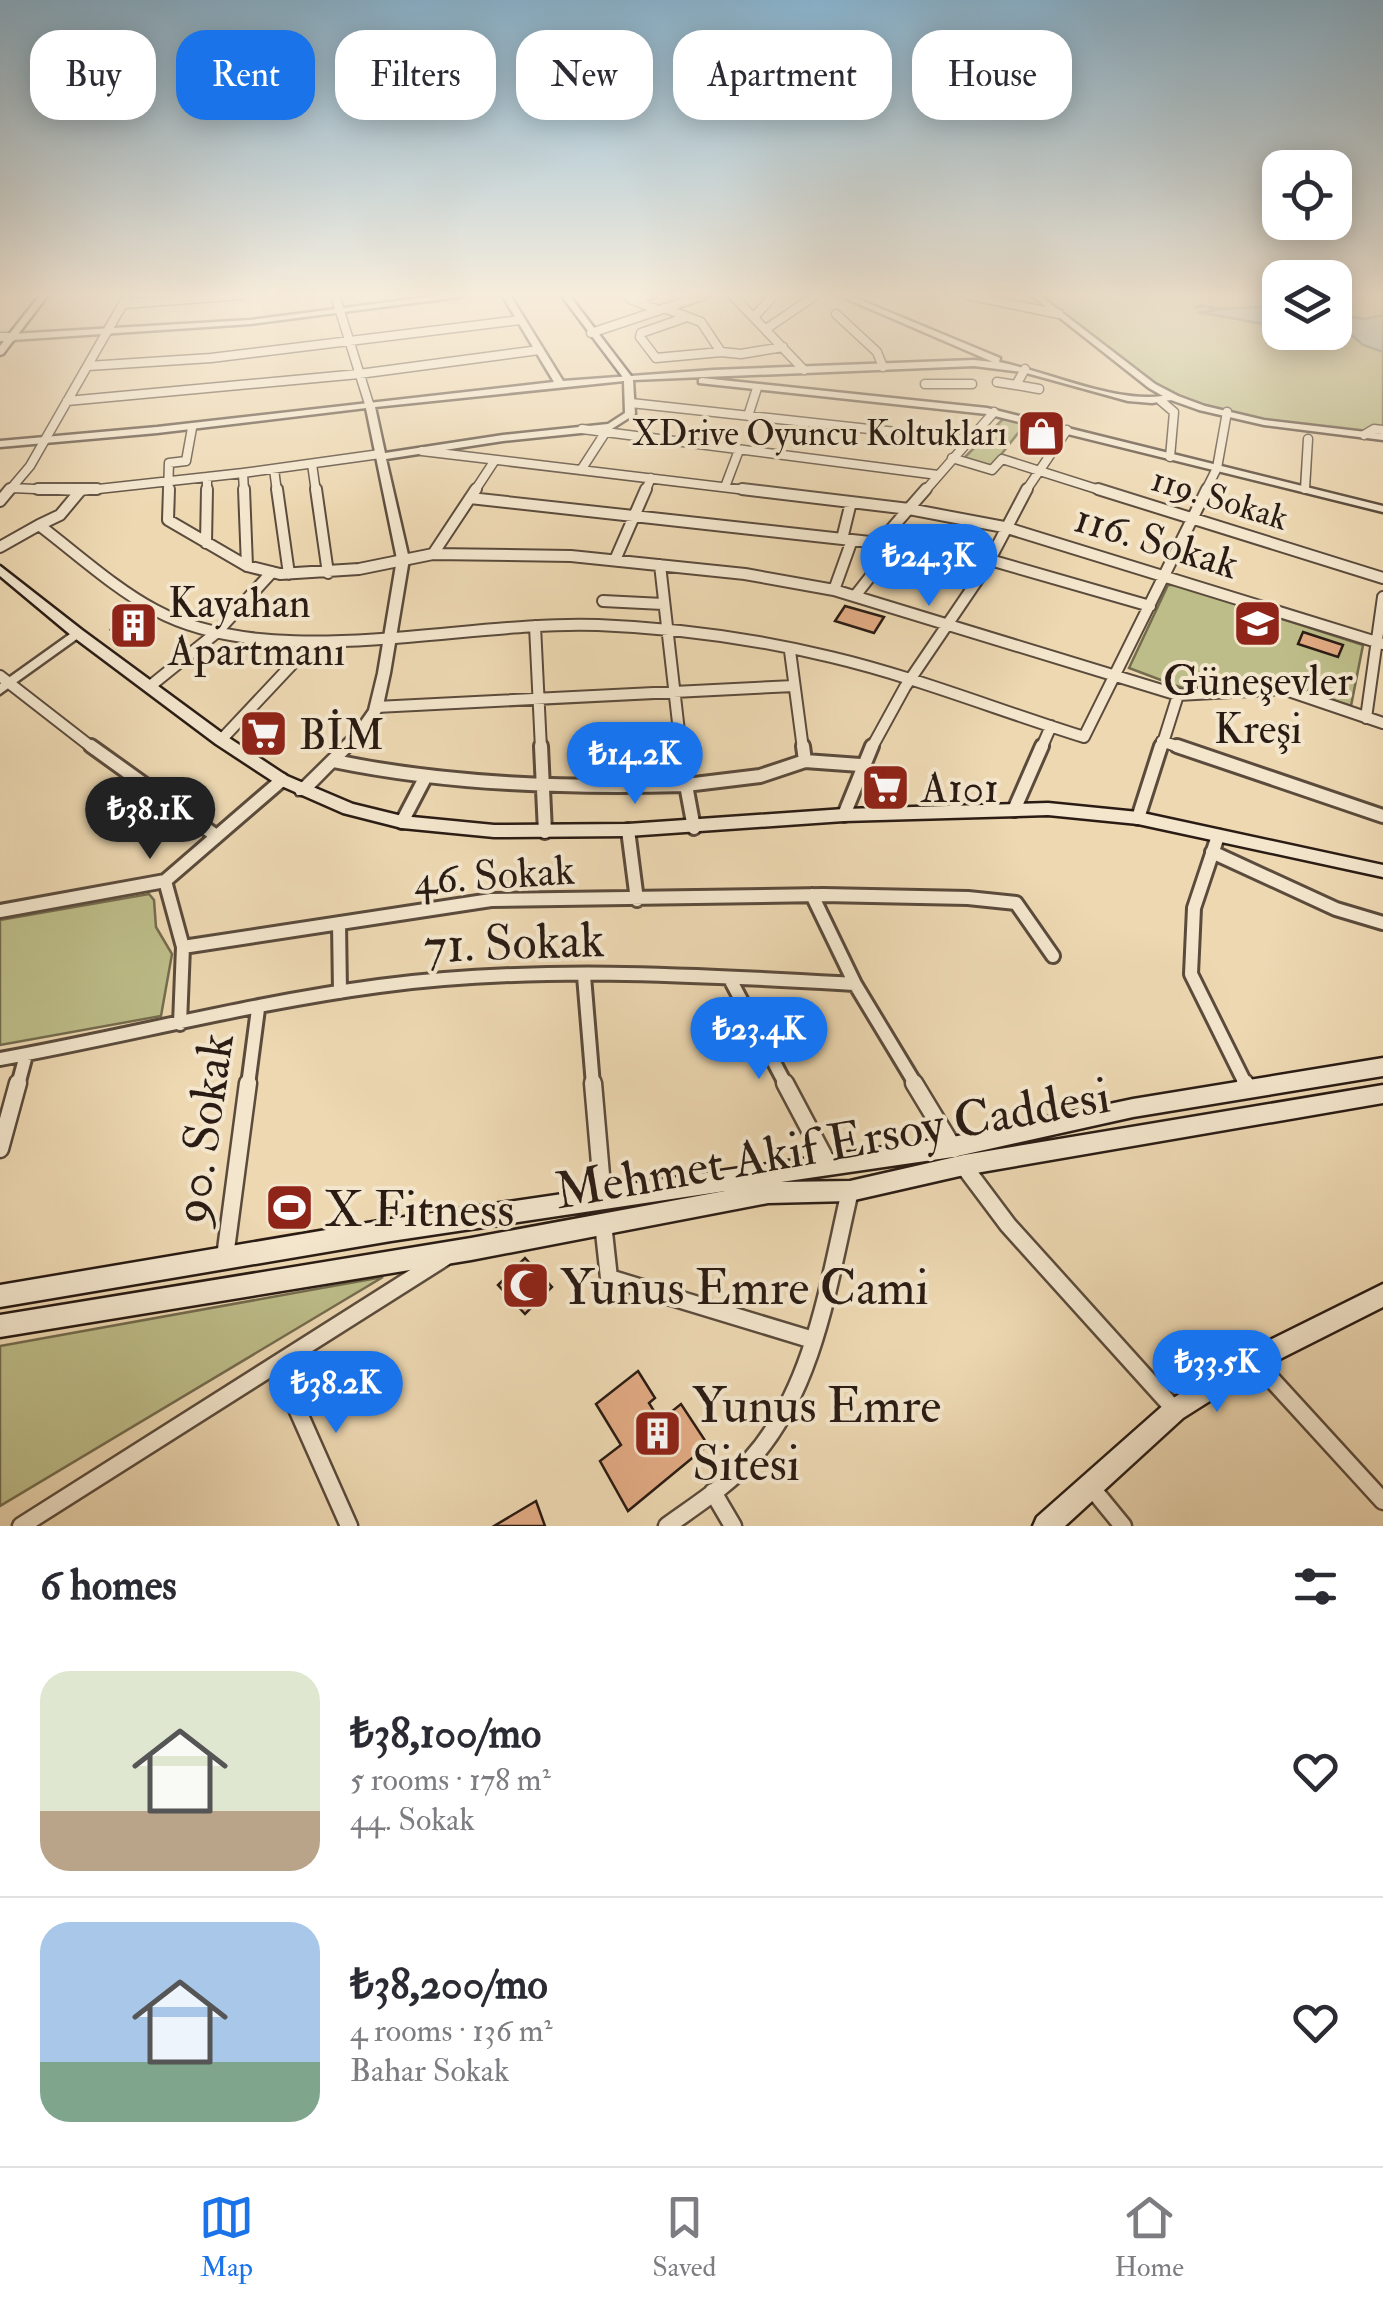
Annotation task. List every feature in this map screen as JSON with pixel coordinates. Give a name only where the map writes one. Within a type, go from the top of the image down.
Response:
[{"type":"main road","points":[[618,366],[628,378]]},
{"type":"main road","points":[[3,575],[221,740],[282,780],[349,809],[402,822],[464,830],[545,832],[694,828],[844,815],[1048,809],[1138,818],[1215,844],[1383,871]]},
{"type":"main road","name":"Mehmet Akif Ersoy Caddesi","points":[[0,1326],[453,1252],[768,1193],[850,1191],[958,1156],[1133,1108],[1383,1067]]},
{"type":"main road","name":"Mehmet Akif Ersoy Caddesi","points":[[0,1296],[828,1164],[958,1156],[1383,1094]]},
{"type":"main road","points":[[1046,1526],[1175,1410],[1254,1360],[1383,1295]]},
{"type":"street","points":[[0,501],[19,479],[88,366]]},
{"type":"street","points":[[302,791],[360,733],[376,707],[403,559],[370,407],[356,366]]},
{"type":"street","points":[[67,401],[417,366]]},
{"type":"street","points":[[549,366],[560,384]]},
{"type":"street","points":[[801,366],[804,370]]},
{"type":"street","points":[[0,444],[192,428],[560,384],[879,366]]},
{"type":"street","points":[[937,366],[948,383]]},
{"type":"street","points":[[1016,366],[1142,400],[1173,397]]},
{"type":"street","points":[[1131,366],[1173,397],[1310,430],[1382,437]]},
{"type":"street","points":[[1016,385],[1025,369]]},
{"type":"street","points":[[660,376],[994,412],[1383,509]]},
{"type":"street","points":[[12,488],[80,491],[168,482],[622,422],[630,414],[628,378]]},
{"type":"street","points":[[997,382],[1040,390]]},
{"type":"street","points":[[925,384],[972,384]]},
{"type":"street","points":[[748,416],[758,388]]},
{"type":"street","points":[[1161,401],[1174,412],[1170,457]]},
{"type":"street","points":[[631,403],[969,440]]},
{"type":"street","points":[[880,543],[994,412]]},
{"type":"street","points":[[39,525],[154,610],[216,633],[306,642],[536,626],[603,626],[665,632],[831,657],[1084,737],[1217,468],[1227,412]]},
{"type":"street","points":[[192,428],[186,461],[169,463],[168,520],[248,566],[272,572],[328,573],[432,554],[571,556],[745,574],[834,590],[1178,695],[1283,689],[1383,723]]},
{"type":"street","points":[[582,429],[938,475]]},
{"type":"street","points":[[844,815],[860,765],[908,682],[944,622],[990,560],[1004,528],[1067,430]]},
{"type":"street","points":[[581,470],[605,433]]},
{"type":"street","points":[[1306,489],[1308,439]]},
{"type":"street","points":[[725,487],[738,450]]},
{"type":"street","name":"116. Sokak","points":[[422,451],[850,502],[1004,528],[1379,642]]},
{"type":"street","name":"119. Sokak","points":[[952,458],[992,470],[1002,459],[1383,578]]},
{"type":"street","points":[[432,554],[496,460]]},
{"type":"street","points":[[312,464],[328,573]]},
{"type":"street","points":[[274,469],[288,574]]},
{"type":"street","points":[[243,473],[248,566]]},
{"type":"street","points":[[206,544],[207,477]]},
{"type":"street","points":[[615,560],[651,478]]},
{"type":"street","points":[[0,480],[19,479]]},
{"type":"street","points":[[0,547],[60,515],[80,491]]},
{"type":"street","points":[[470,498],[880,543]]},
{"type":"street","points":[[834,590],[847,540],[850,502]]},
{"type":"street","points":[[855,596],[884,559],[880,543]]},
{"type":"street","points":[[990,560],[1150,606]]},
{"type":"street","points":[[660,565],[665,632],[694,828]]},
{"type":"street","points":[[149,687],[216,633],[272,572]]},
{"type":"street","points":[[1366,718],[1383,597]]},
{"type":"street","points":[[604,601],[663,604]]},
{"type":"street","points":[[536,626],[545,832]]},
{"type":"street","points":[[77,634],[3,683],[215,835]]},
{"type":"street","points":[[221,740],[298,658],[306,642]]},
{"type":"street","points":[[790,651],[805,761]]},
{"type":"street","points":[[376,707],[794,686]]},
{"type":"street","points":[[1138,818],[1178,695]]},
{"type":"street","points":[[1014,810],[1051,726]]},
{"type":"street","points":[[1162,741],[1383,816]]},
{"type":"street","points":[[334,761],[425,778],[542,788],[722,783],[805,761],[860,765]]},
{"type":"street","points":[[402,822],[425,778]]},
{"type":"street","points":[[0,910],[165,881],[282,780]]},
{"type":"street","points":[[628,830],[638,900]]},
{"type":"street","points":[[1248,1090],[1191,974],[1194,908],[1215,844],[1336,909],[1383,923]]},
{"type":"street","points":[[165,881],[183,947],[180,1024]]},
{"type":"street","points":[[812,895],[855,984],[958,1156],[1008,1225],[1175,1410]]},
{"type":"street","name":"46. Sokak","points":[[183,947],[491,900],[812,895],[1016,902],[1053,956]]},
{"type":"street","points":[[339,922],[340,992]]},
{"type":"street","points":[[584,976],[603,1198]]},
{"type":"street","name":"71. Sokak","points":[[0,1060],[340,992],[436,980],[584,976],[855,984]]},
{"type":"street","points":[[730,979],[828,1164]]},
{"type":"street","name":"90. Sokak","points":[[226,1257],[258,1010]]},
{"type":"street","points":[[0,1149],[26,1055]]},
{"type":"street","points":[[667,1526],[714,1492],[760,1449],[787,1404],[813,1340],[850,1191]]},
{"type":"street","points":[[603,1223],[609,1278],[813,1340]]},
{"type":"street","points":[[21,1526],[453,1252]]},
{"type":"street","points":[[1254,1360],[1383,1501]]},
{"type":"street","points":[[278,1366],[349,1526]]},
{"type":"street","points":[[1090,1486],[1123,1526]]},
{"type":"street","points":[[714,1492],[733,1526]]},
{"type":"green space","points":[[1131,366],[1383,366],[1383,437],[1270,422],[1173,397]]},
{"type":"green space","points":[[1003,419],[1026,423],[992,466],[964,458]]},
{"type":"green space","points":[[1168,585],[1363,645],[1351,706],[1275,682],[1182,688],[1129,668]]},
{"type":"green space","points":[[149,894],[154,900],[156,927],[172,954],[161,1016],[0,1045],[0,920]]},
{"type":"green space","points":[[383,1277],[0,1506],[0,1346]]},
{"type":"building","points":[[845,606],[884,617],[874,633],[835,621]]},
{"type":"building","name":"Kayahan Apartmanı","points":[[142,614],[154,622],[123,639],[111,630]]},
{"type":"building","points":[[1303,632],[1343,645],[1338,657],[1298,644]]},
{"type":"building","name":"Yunus Emre Cami","points":[[525,1258],[552,1287],[525,1314],[498,1285]]},
{"type":"building","name":"Yunus Emre Sitesi","points":[[638,1371],[655,1398],[649,1403],[660,1421],[681,1404],[708,1445],[628,1511],[600,1461],[621,1445],[596,1404]]},
{"type":"building","points":[[536,1501],[545,1526],[494,1526]]},
{"type":"place","name":"XDrive Oyuncu Koltukları","points":[[1042,433]]},
{"type":"place","name":"Güneşevler Kreşi","points":[[1258,624]]},
{"type":"place","name":"Kayahan Apartmanı","points":[[133,626]]},
{"type":"place","name":"BİM","points":[[264,734]]},
{"type":"place","name":"A101","points":[[886,787]]},
{"type":"place","name":"X Fitness","points":[[289,1208]]},
{"type":"place","name":"Yunus Emre Cami","points":[[525,1286]]},
{"type":"place","name":"Yunus Emre Sitesi","points":[[657,1433]]}]
